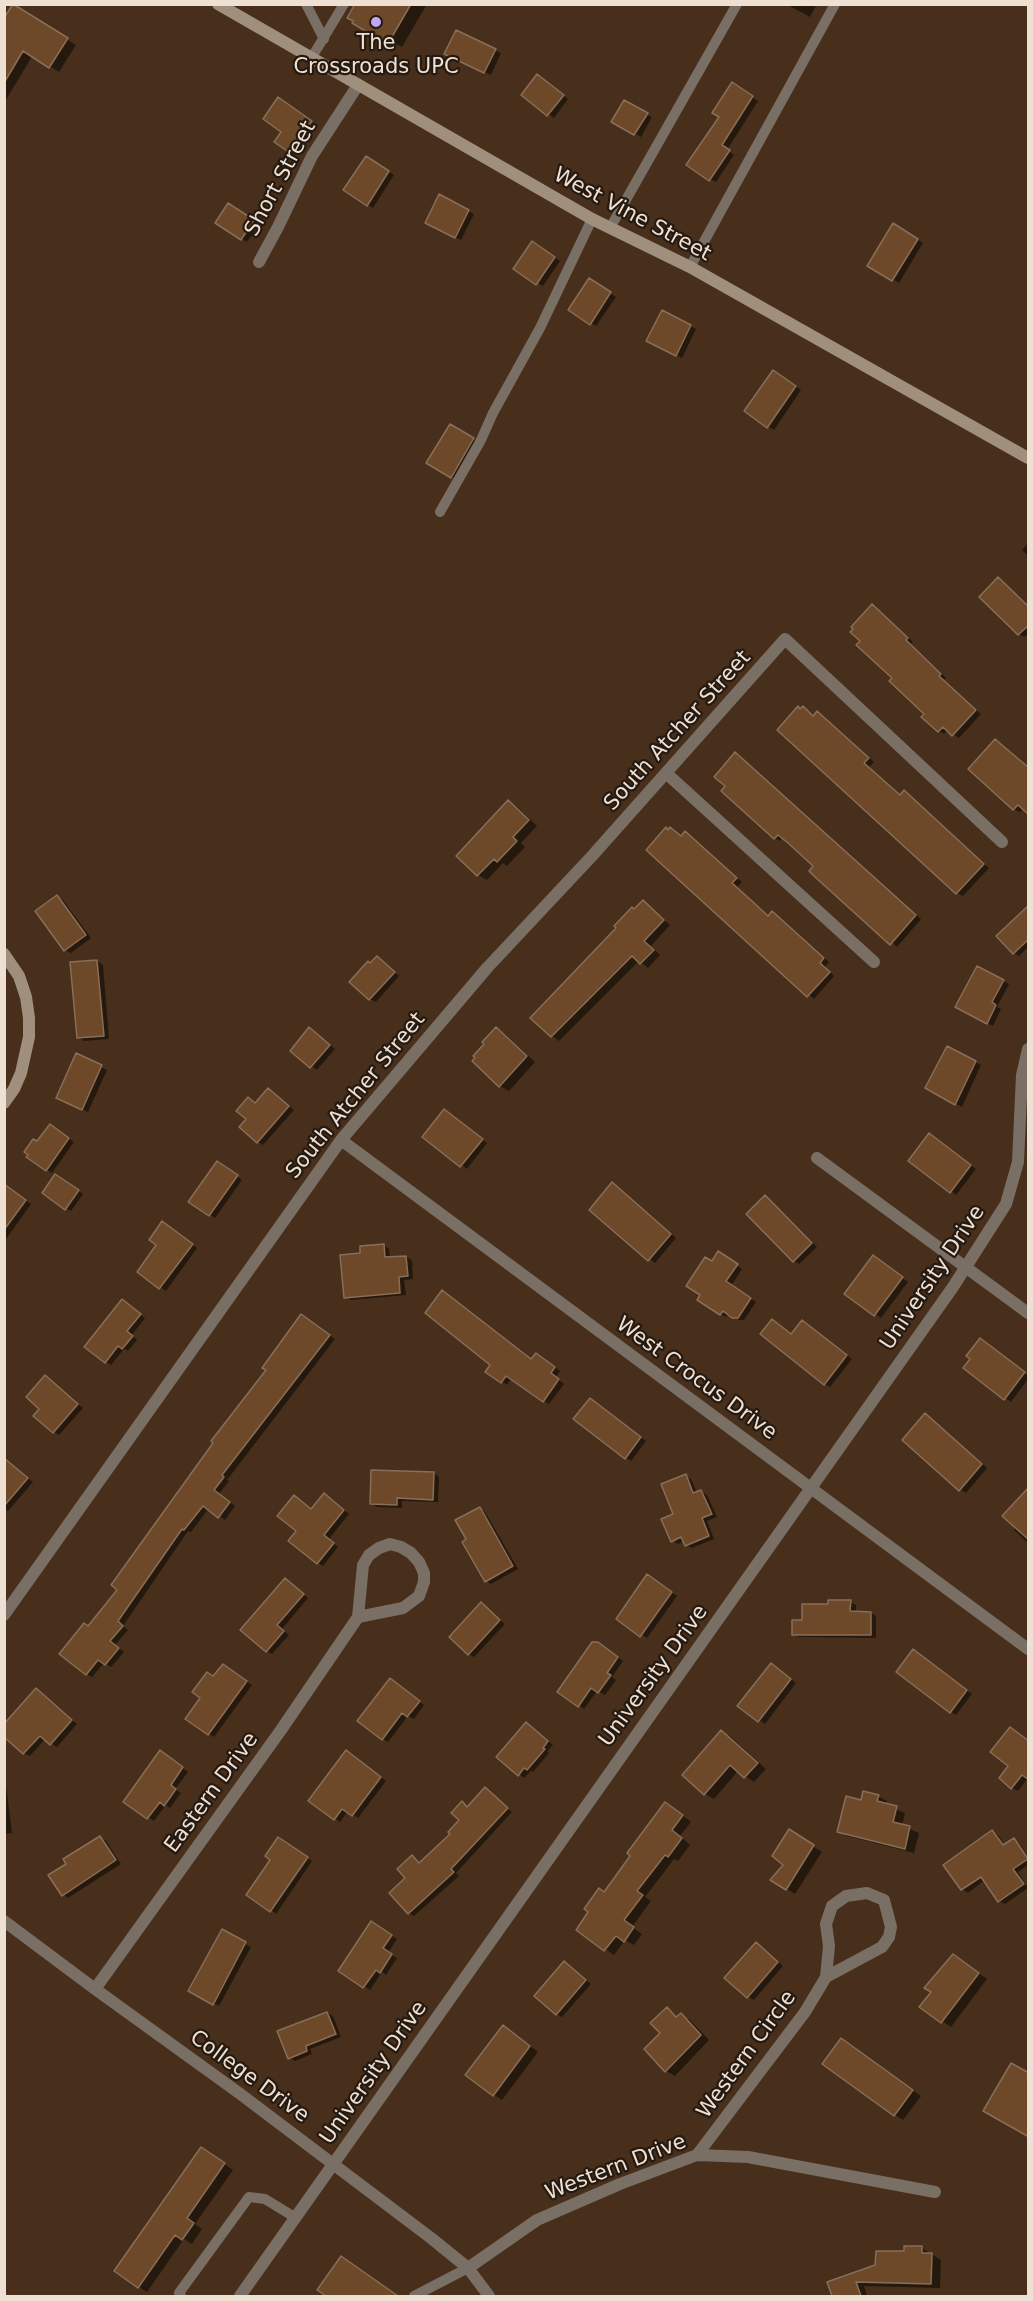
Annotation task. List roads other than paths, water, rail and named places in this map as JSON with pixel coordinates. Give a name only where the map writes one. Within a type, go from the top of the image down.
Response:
[{"type":"main road","name":"West Vine Street","points":[[218,4],[592,219],[690,267],[1029,458]]},
{"type":"main road","points":[[4,954],[19,976],[26,997],[29,1018],[26,1056],[14,1089],[4,1103]]},
{"type":"street","name":"Short Street","points":[[259,262],[312,156],[358,85]]},
{"type":"street","name":"South Atcher Street","points":[[4,1615],[341,1140],[487,968],[592,856],[785,639],[1002,842]]},
{"type":"street","points":[[666,773],[874,962]]},
{"type":"street","name":"University Drive","points":[[240,2296],[811,1488],[965,1267],[1006,1204],[1018,1161],[1022,1075],[1029,1049]]},
{"type":"street","name":"West Crocus Drive","points":[[341,1140],[1029,1649]]},
{"type":"street","points":[[817,1158],[1029,1313]]},
{"type":"street","name":"Eastern Drive","points":[[95,1989],[282,1730],[358,1617],[363,1565],[369,1555],[379,1548],[390,1545],[411,1553],[424,1573],[424,1582],[419,1596],[402,1608],[358,1617]]},
{"type":"street","name":"Western Circle","points":[[697,2155],[805,2012],[826,1977],[829,1946],[825,1924],[832,1906],[846,1896],[867,1893],[884,1900],[891,1927],[889,1937],[882,1947],[826,1977]]},
{"type":"street","name":"College Drive","points":[[4,1922],[334,2164],[468,2268],[489,2296]]},
{"type":"street","name":"Western Drive","points":[[468,2268],[537,2220],[620,2184],[697,2155],[748,2157],[935,2192]]},
{"type":"lane","points":[[306,4],[324,39]]},
{"type":"lane","points":[[312,57],[344,4]]},
{"type":"lane","points":[[610,228],[737,4]]},
{"type":"lane","points":[[690,267],[835,4]]},
{"type":"lane","points":[[440,512],[540,328],[592,219]]},
{"type":"lane","points":[[181,2296],[178,2293],[249,2197],[265,2199],[296,2218]]},
{"type":"lane","points":[[414,2296],[468,2268]]},
{"type":"place","name":"The Crossroads UPC","points":[[376,22]]}]
